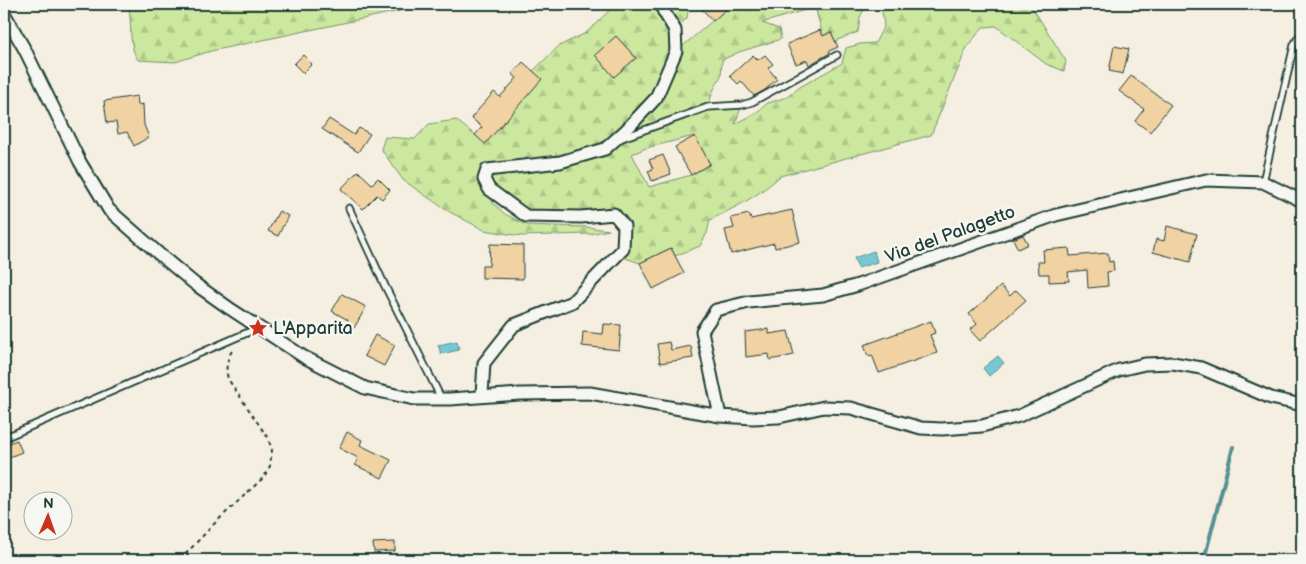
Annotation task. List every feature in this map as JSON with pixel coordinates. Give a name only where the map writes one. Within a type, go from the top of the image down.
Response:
[{"type":"street","points":[[482,395],[484,363],[514,325],[572,302],[623,248],[624,226],[614,214],[581,217],[526,216],[489,189],[484,180],[486,170],[560,162],[605,150],[615,141],[656,98],[676,51],[675,30],[661,4]]},
{"type":"street","points":[[4,13],[25,50],[80,162],[109,210],[195,284],[258,328],[304,357],[365,388],[414,399],[482,395],[590,393],[720,416],[753,418],[779,417],[824,407],[851,408],[921,428],[942,430],[982,426],[1019,416],[1119,370],[1145,364],[1173,363],[1201,368],[1271,398],[1302,405]]},
{"type":"street","name":"Via del Palagetto","points":[[720,416],[702,331],[716,310],[750,302],[823,295],[858,285],[1056,215],[1206,180],[1262,182],[1302,201]]},
{"type":"lane","points":[[1262,182],[1294,45],[1298,38],[1302,36]]},
{"type":"lane","points":[[615,141],[708,107],[742,105],[752,102],[837,55]]},
{"type":"lane","points":[[349,208],[385,286],[441,398]]},
{"type":"lane","points":[[4,438],[258,328]]},
{"type":"path","points":[[180,560],[214,524],[264,477],[272,458],[272,450],[268,438],[228,379],[227,361],[233,349],[228,341]]},
{"type":"green space","points":[[128,4],[428,5],[211,51],[175,62],[138,60],[132,47]]},
{"type":"green space","points":[[616,4],[689,4],[687,18],[675,30],[677,51],[732,4],[867,4],[860,17],[858,32],[835,41],[831,32],[823,36],[815,7],[762,23],[779,29],[781,39],[739,52],[722,60],[721,76],[708,106],[742,105],[735,124],[753,115],[768,103],[787,97],[800,87],[842,63],[846,48],[860,44],[875,43],[884,26],[881,4],[1030,4],[1066,61],[1064,71],[1046,64],[996,26],[983,27],[967,47],[931,135],[780,176],[738,206],[710,220],[707,233],[700,246],[675,256],[671,248],[640,263],[617,255],[624,226],[614,214],[526,216],[490,190],[493,203],[505,214],[526,225],[586,227],[609,230],[589,234],[521,236],[484,230],[446,210],[403,180],[381,149],[385,137],[415,139],[429,124],[456,120],[485,143],[533,71],[559,46],[586,33]],"holes":[[[694,136],[710,164],[691,175],[649,187],[632,154],[646,148]]]},
{"type":"water","points":[[874,251],[877,262],[858,268],[854,258]]},
{"type":"water","points":[[457,341],[459,350],[441,354],[438,345]]},
{"type":"water","points":[[998,356],[1004,363],[989,376],[983,368]]},
{"type":"building","points":[[708,4],[732,4],[713,21],[702,9]]},
{"type":"building","points":[[820,30],[823,36],[831,32],[838,47],[809,65],[807,60],[796,64],[787,44]]},
{"type":"building","points":[[616,36],[636,58],[614,77],[595,55]]},
{"type":"building","points":[[1114,46],[1129,49],[1123,74],[1109,71]]},
{"type":"building","points":[[303,55],[312,64],[303,73],[294,64]]},
{"type":"building","points":[[753,55],[758,60],[765,55],[773,64],[768,68],[777,79],[765,90],[754,96],[741,81],[738,84],[730,76]]},
{"type":"building","points":[[523,62],[542,79],[485,144],[475,135],[482,127],[471,118],[494,92],[500,97],[517,78],[512,74]]},
{"type":"building","points":[[1131,76],[1171,105],[1150,132],[1135,121],[1144,109],[1119,91]]},
{"type":"building","points":[[137,96],[138,105],[143,104],[144,125],[149,137],[134,146],[127,132],[118,134],[116,122],[107,123],[104,101]]},
{"type":"building","points":[[329,119],[354,135],[359,128],[370,134],[358,152],[322,129]]},
{"type":"building","points":[[695,136],[710,164],[691,175],[675,147]]},
{"type":"building","points":[[663,155],[671,174],[652,181],[648,171],[653,169],[649,160]]},
{"type":"building","points":[[358,171],[372,184],[378,178],[390,190],[382,199],[377,195],[363,209],[341,189]]},
{"type":"building","points":[[792,210],[800,242],[775,248],[774,243],[731,254],[725,230],[734,228],[731,218],[749,214],[751,219]]},
{"type":"building","points":[[279,211],[288,216],[278,236],[268,231]]},
{"type":"building","points":[[1167,226],[1197,234],[1190,262],[1153,252],[1156,239],[1164,241]]},
{"type":"building","points":[[1023,235],[1028,244],[1018,249],[1013,239]]},
{"type":"building","points":[[490,244],[523,245],[523,279],[482,278],[482,266],[489,266]]},
{"type":"building","points":[[671,248],[684,273],[653,289],[640,263]]},
{"type":"building","points":[[1069,248],[1070,256],[1108,253],[1109,262],[1113,261],[1114,271],[1107,272],[1108,286],[1088,288],[1087,270],[1068,272],[1069,281],[1049,282],[1049,274],[1039,274],[1038,262],[1044,262],[1043,250]]},
{"type":"building","points":[[1001,286],[1010,296],[1016,290],[1026,300],[980,341],[970,330],[977,324],[969,314]]},
{"type":"building","points":[[342,294],[366,307],[354,328],[346,324],[348,320],[332,311]]},
{"type":"building","points":[[931,321],[935,333],[930,335],[937,353],[879,373],[872,355],[868,356],[864,345]]},
{"type":"building","points":[[604,324],[621,325],[619,350],[582,346],[583,332],[603,334]]},
{"type":"building","points":[[769,329],[769,334],[788,331],[794,355],[770,360],[769,354],[746,357],[745,332]]},
{"type":"building","points":[[375,335],[395,345],[384,366],[364,356]]},
{"type":"building","points":[[669,342],[671,350],[691,346],[693,358],[660,363],[657,344]]},
{"type":"building","points":[[347,432],[362,440],[360,445],[391,460],[382,478],[355,465],[358,458],[339,448]]},
{"type":"building","points":[[17,440],[22,452],[7,458],[4,445]]},
{"type":"building","points":[[395,542],[395,551],[374,552],[373,543]]},
{"type":"waterway","points":[[1204,560],[1233,447]]},
{"type":"place","name":"L'Apparita","points":[[258,328]]}]
